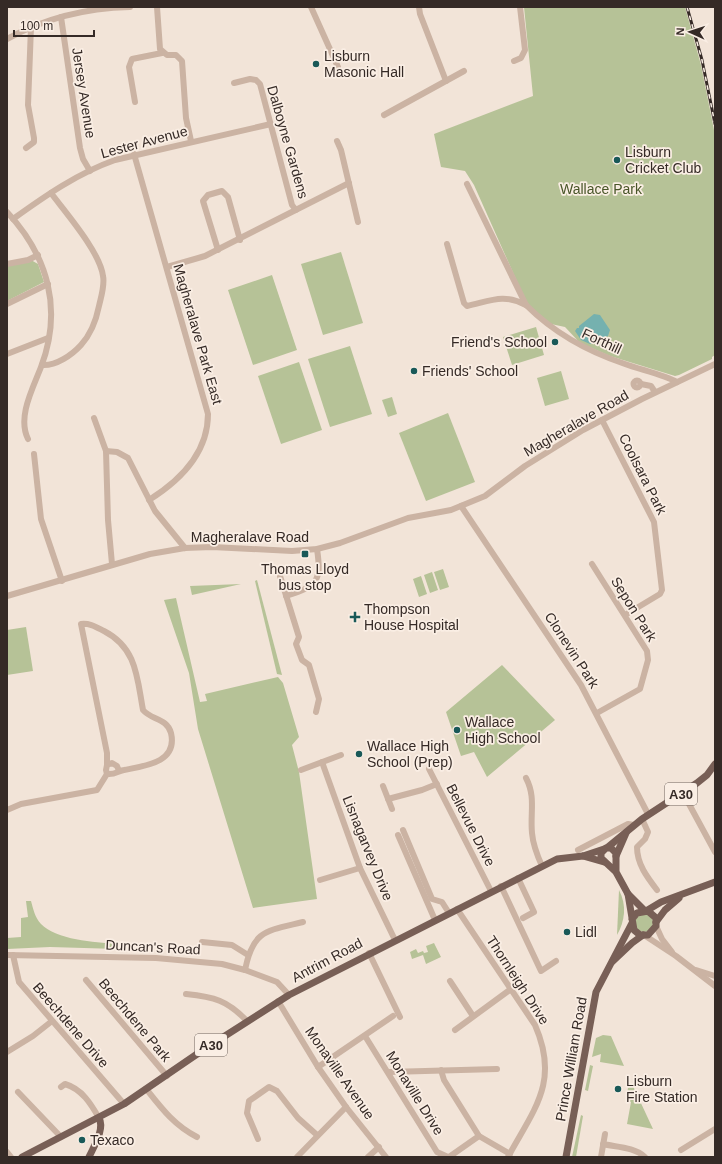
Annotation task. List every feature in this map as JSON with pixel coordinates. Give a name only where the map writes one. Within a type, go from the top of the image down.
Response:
[{"type":"main road","name":"Antrim Road","points":[[22,1157],[124,1104],[147,1090],[246,1021],[289,995],[542,866],[562,858],[606,848],[645,816],[683,793],[707,775],[715,764]]},
{"type":"main road","name":"Antrim Road","points":[[616,857],[626,833]]},
{"type":"main road","points":[[606,848],[613,849],[616,857],[611,863],[605,862],[600,856],[606,848]]},
{"type":"main road","name":"Antrim Road","points":[[580,853],[605,862]]},
{"type":"main road","name":"A30","points":[[616,857],[616,872]]},
{"type":"main road","name":"A30","points":[[605,862],[616,872],[628,894],[645,911]]},
{"type":"main road","points":[[683,895],[665,910],[651,933],[644,935],[634,930],[632,921],[637,913],[645,911],[661,902],[715,882]]},
{"type":"main road","name":"A30","points":[[628,894],[632,921]]},
{"type":"main road","points":[[645,911],[654,915],[656,924]]},
{"type":"main road","name":"Prince William Road","points":[[566,1157],[596,992],[632,921]]},
{"type":"main road","name":"Prince William Road","points":[[608,967],[632,943],[644,935]]},
{"type":"main road","points":[[89,1157],[99,1134],[101,1122],[99,1118]]},
{"type":"street","points":[[7,39],[31,27],[61,17],[101,9],[130,7]]},
{"type":"street","points":[[157,7],[159,42],[162,53]]},
{"type":"street","points":[[310,7],[338,67]]},
{"type":"street","points":[[419,7],[420,14],[446,80]]},
{"type":"street","points":[[514,61],[520,58],[525,50],[520,7]]},
{"type":"street","name":"Jersey Avenue","points":[[61,17],[80,148],[83,159],[90,171]]},
{"type":"street","points":[[26,148],[31,145],[34,138],[28,104],[31,27]]},
{"type":"street","points":[[135,102],[129,67],[132,59],[162,53],[167,55],[176,55],[182,61],[186,118],[191,141]]},
{"type":"street","points":[[384,115],[464,71]]},
{"type":"street","name":"Dalboyne Gardens","points":[[234,83],[250,79],[256,80],[260,84],[292,205],[296,210]]},
{"type":"street","name":"Lester Avenue","points":[[13,218],[51,193],[90,171],[114,160],[134,154],[271,124]]},
{"type":"street","points":[[337,141],[341,150],[358,222]]},
{"type":"street","name":"Magheralave Park East","points":[[134,154],[206,402],[208,423],[204,443],[191,464],[176,479],[149,500]]},
{"type":"street","points":[[167,267],[205,256],[240,240],[349,183]]},
{"type":"street","name":"Forthill","points":[[467,184],[526,305],[537,317],[578,344],[620,363],[676,382]]},
{"type":"street","points":[[218,250],[204,201],[208,195],[222,191],[228,197],[240,240]]},
{"type":"street","points":[[42,366],[53,364],[63,359],[78,348],[87,338],[96,320],[103,283],[103,276],[97,259],[51,193]]},
{"type":"street","points":[[7,212],[13,218],[38,255],[48,284],[51,299],[48,338],[42,366],[27,406],[24,428],[28,439]]},
{"type":"street","name":"Forthill","points":[[447,244],[464,303],[467,306],[508,299],[514,299],[526,305]]},
{"type":"street","points":[[7,264],[28,260],[38,255]]},
{"type":"street","points":[[7,304],[48,284]]},
{"type":"street","points":[[7,354],[48,338]]},
{"type":"street","name":"Magheralave Road","points":[[8,596],[62,581],[112,564],[150,554],[185,548],[228,548],[292,551],[317,549],[340,543],[408,518],[461,506],[485,496],[557,445],[655,392],[715,364]]},
{"type":"street","points":[[641,384],[651,386],[655,392]]},
{"type":"street","points":[[94,418],[106,451],[108,520],[112,564]]},
{"type":"street","name":"Coolsara Park","points":[[602,420],[656,526],[662,590],[660,594],[625,616]]},
{"type":"street","points":[[106,451],[117,452],[128,458],[149,500],[159,516],[185,548]]},
{"type":"street","points":[[34,454],[41,519],[62,581]]},
{"type":"street","name":"Clonevin Park","points":[[461,506],[547,632],[581,685],[596,713],[645,816],[648,832],[645,839],[637,847],[637,853],[642,870],[657,890]]},
{"type":"street","points":[[286,596],[308,588],[318,577],[319,563],[317,549]]},
{"type":"street","name":"Sepon Park","points":[[592,564],[647,651],[648,660],[640,690],[596,713]]},
{"type":"street","points":[[280,576],[299,637],[296,644],[302,660],[310,665],[319,699],[316,710],[325,709]]},
{"type":"street","points":[[7,810],[21,804],[97,790],[107,774],[107,754],[81,624],[94,625],[116,637],[124,645],[130,653],[135,669],[143,710],[146,714],[163,721],[171,733],[171,744],[166,756],[149,766],[119,771],[117,774],[107,774]]},
{"type":"street","points":[[301,770],[341,755]]},
{"type":"street","name":"Lisnagarvey Drive","points":[[322,762],[360,868],[395,940]]},
{"type":"street","points":[[107,765],[109,763],[115,764],[119,771]]},
{"type":"street","name":"Bellevue Drive","points":[[430,769],[491,891]]},
{"type":"street","points":[[526,778],[533,797],[531,817],[534,848],[542,866]]},
{"type":"street","points":[[388,799],[422,790],[437,784]]},
{"type":"street","points":[[382,786],[392,808]]},
{"type":"street","points":[[683,793],[715,852]]},
{"type":"street","points":[[580,853],[601,838],[628,824],[634,825]]},
{"type":"street","points":[[435,920],[400,832],[432,898],[442,902],[449,913]]},
{"type":"street","points":[[601,838],[606,848]]},
{"type":"street","points":[[320,880],[360,868]]},
{"type":"street","points":[[518,878],[534,912],[523,918]]},
{"type":"street","points":[[502,886],[541,971],[556,961]]},
{"type":"street","name":"Thornleigh Drive","points":[[457,909],[535,1025],[542,1042],[546,1062],[546,1080],[536,1106],[509,1155]]},
{"type":"street","points":[[245,970],[248,955],[254,942],[266,933],[303,922]]},
{"type":"street","points":[[656,924],[662,939],[676,956]]},
{"type":"street","points":[[644,935],[676,956],[715,986]]},
{"type":"street","points":[[202,942],[232,945],[248,955]]},
{"type":"street","points":[[369,953],[400,1016]]},
{"type":"street","name":"Duncan's Road","points":[[10,955],[177,959],[231,965],[277,982],[289,995]]},
{"type":"street","name":"Beechdene Drive","points":[[10,955],[19,982],[124,1104]]},
{"type":"street","points":[[691,968],[715,976]]},
{"type":"street","name":"Beechdene Park","points":[[86,980],[167,1076]]},
{"type":"street","points":[[450,981],[473,1016]]},
{"type":"street","points":[[455,1030],[511,989]]},
{"type":"street","points":[[186,994],[213,997],[234,1008],[246,1021]]},
{"type":"street","name":"Monaville Avenue","points":[[278,1001],[318,1067],[346,1107],[380,1147],[386,1157]]},
{"type":"street","points":[[318,1067],[393,1016]]},
{"type":"street","points":[[7,1052],[33,1036],[52,1021]]},
{"type":"street","name":"Monaville Drive","points":[[365,1036],[389,1072],[437,1152],[448,1157],[479,1136]]},
{"type":"street","points":[[389,1072],[497,1069]]},
{"type":"street","points":[[441,1070],[444,1080],[479,1136],[509,1155]]},
{"type":"street","points":[[61,1087],[65,1084],[78,1091],[88,1100],[99,1118]]},
{"type":"street","points":[[258,1138],[247,1113],[249,1101],[269,1087],[277,1091],[298,1118],[317,1135]]},
{"type":"street","points":[[147,1090],[168,1116],[182,1129],[197,1137]]},
{"type":"street","points":[[18,1092],[61,1137]]},
{"type":"street","points":[[297,1157],[346,1107]]},
{"type":"street","points":[[681,1150],[715,1129]]},
{"type":"street","points":[[601,1157],[605,1134]]},
{"type":"street","points":[[603,1144],[632,1150],[641,1153],[645,1157]]},
{"type":"street","points":[[368,1157],[380,1147]]},
{"type":"street","points":[[7,1152],[11,1157]]},
{"type":"green space","name":"Wallace Park","points":[[524,7],[685,7],[701,65],[715,135],[715,355],[712,359],[679,375],[675,376],[610,356],[580,343],[565,327],[551,324],[527,304],[474,185],[465,171],[441,167],[434,134],[533,96]]},
{"type":"green space","points":[[341,252],[363,323],[323,335],[301,264]]},
{"type":"green space","points":[[31,260],[38,264],[44,282],[7,301],[7,266]]},
{"type":"green space","points":[[272,275],[297,350],[253,365],[228,290]]},
{"type":"green space","points":[[536,327],[544,355],[512,365],[503,337]]},
{"type":"green space","points":[[350,346],[372,414],[330,427],[308,359]]},
{"type":"green space","points":[[299,362],[322,430],[281,444],[258,376]]},
{"type":"green space","points":[[561,371],[569,399],[545,406],[537,378]]},
{"type":"green space","points":[[392,397],[397,414],[388,417],[382,400]]},
{"type":"green space","points":[[448,413],[475,482],[426,501],[399,433]]},
{"type":"green space","points":[[443,569],[449,587],[440,590],[434,572]]},
{"type":"green space","points":[[432,572],[438,590],[430,593],[424,575]]},
{"type":"green space","points":[[421,576],[427,594],[419,597],[413,579]]},
{"type":"green space","points":[[257,580],[282,675],[277,674],[255,581]]},
{"type":"green space","points":[[241,584],[192,595],[190,586]]},
{"type":"green space","points":[[176,598],[200,702],[207,701],[205,694],[278,677],[283,683],[299,737],[292,745],[299,772],[317,899],[253,908],[198,729],[189,673],[164,600]]},
{"type":"green space","points":[[26,627],[33,671],[7,675],[7,630]]},
{"type":"green space","points":[[502,665],[555,720],[487,777],[474,752],[461,756],[446,712]]},
{"type":"green space","points":[[619,890],[622,896],[624,913],[622,924],[617,935]]},
{"type":"green space","points":[[26,901],[31,901],[34,913],[41,924],[56,934],[76,939],[116,944],[118,949],[50,947],[7,949],[7,938],[21,937],[21,918],[28,917]]},
{"type":"green space","points":[[644,914],[650,917],[653,923],[650,929],[644,932],[638,929],[635,923],[638,917]]},
{"type":"green space","points":[[434,943],[441,957],[426,964],[423,955],[412,959],[410,952],[416,949],[418,953],[423,951],[424,953],[428,952],[426,946]]},
{"type":"green space","points":[[603,1035],[611,1036],[624,1066],[600,1062],[601,1054],[592,1057],[596,1038]]},
{"type":"green space","points":[[590,1065],[593,1066],[588,1091],[585,1090]]},
{"type":"green space","points":[[633,1086],[653,1129],[627,1124],[631,1102],[626,1101],[628,1088]]},
{"type":"green space","points":[[581,1115],[583,1116],[576,1157],[572,1157]]},
{"type":"water","points":[[594,314],[600,315],[610,330],[608,336],[590,344],[581,340],[575,331]]},
{"type":"railway","points":[[687,7],[702,60],[715,124]]},
{"type":"place","name":"Lisburn Masonic Hall","points":[[316,64]]},
{"type":"place","name":"Lisburn Cricket Club","points":[[617,160]]},
{"type":"place","name":"Friend's School","points":[[555,342]]},
{"type":"place","name":"Friends' School","points":[[414,371]]},
{"type":"place","name":"Thomas Lloyd bus stop","points":[[305,554]]},
{"type":"place","name":"Thompson House Hospital","points":[[355,617]]},
{"type":"place","name":"Wallace High School","points":[[457,730]]},
{"type":"place","name":"Wallace High School (Prep)","points":[[359,754]]},
{"type":"place","name":"Lidl","points":[[567,932]]},
{"type":"place","name":"Lisburn Fire Station","points":[[618,1089]]},
{"type":"place","name":"Texaco","points":[[82,1140]]}]
